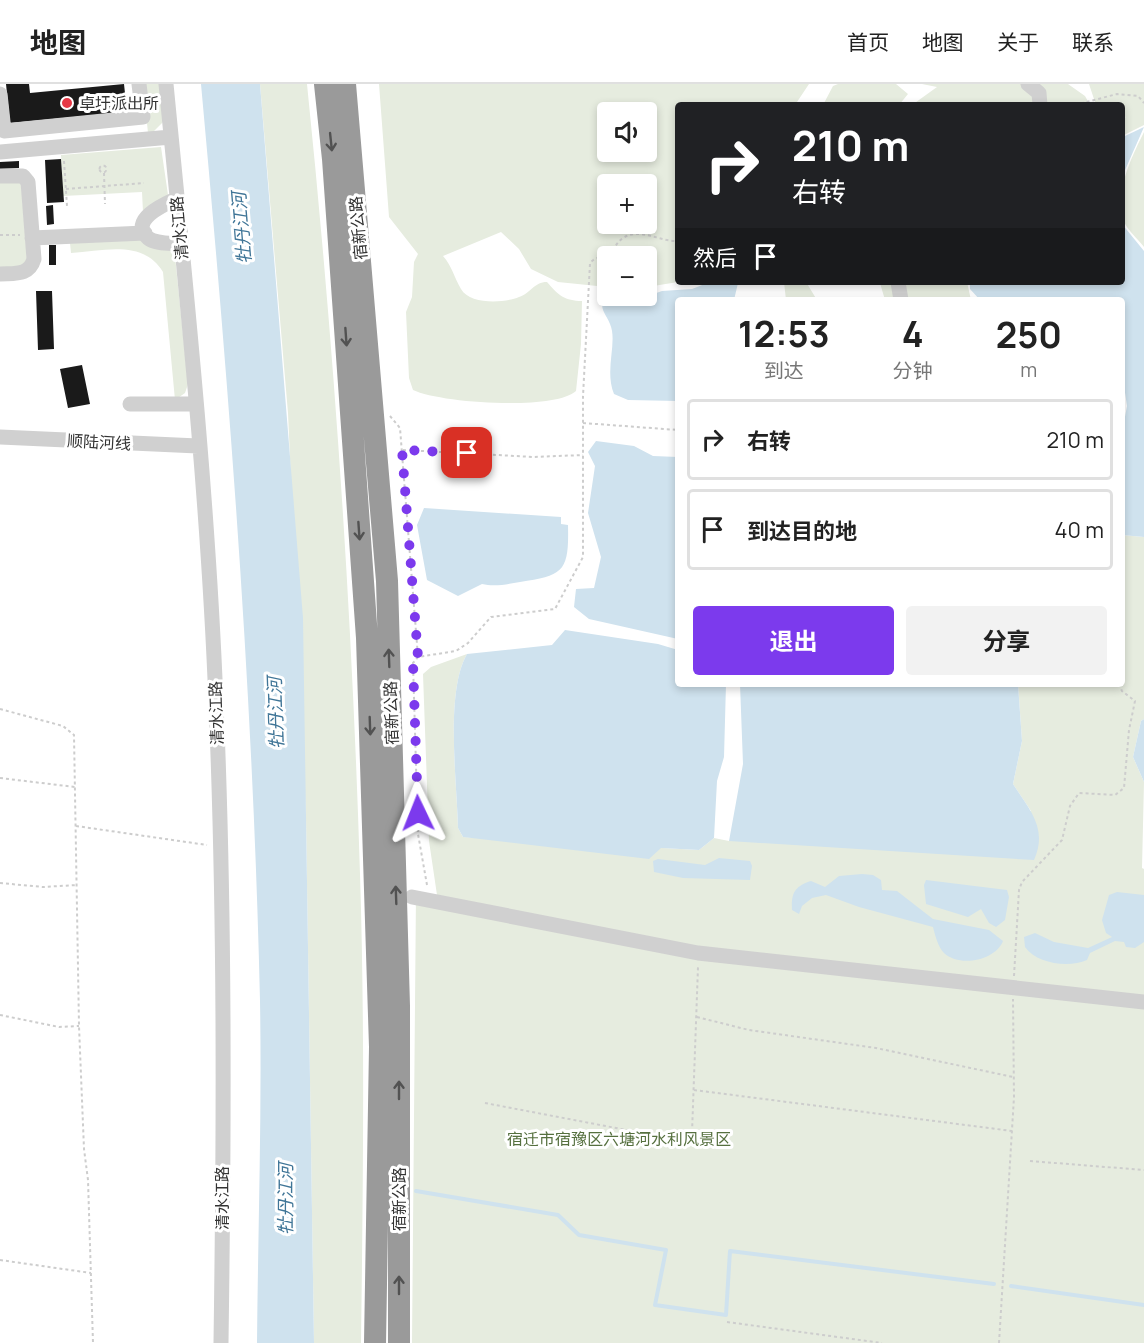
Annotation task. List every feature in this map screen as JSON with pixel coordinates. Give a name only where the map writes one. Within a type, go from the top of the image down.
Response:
[{"type":"highway","name":"宿新公路","points":[[325,84],[335,183],[367,638],[380,1047],[375,1343]]},
{"type":"highway","name":"宿新公路","points":[[345,84],[387,581],[399,1006],[399,1343]]},
{"type":"street","points":[[0,94],[4,131],[142,117],[139,84]]},
{"type":"street","name":"清水江路","points":[[166,84],[195,404],[216,703],[222,1052],[220,1343]]},
{"type":"street","points":[[1028,84],[1039,93],[1040,102]]},
{"type":"street","points":[[0,152],[171,137]]},
{"type":"street","points":[[0,176],[23,176],[28,182],[32,234],[32,266],[21,273],[0,274]]},
{"type":"street","points":[[176,199],[153,210],[144,227],[148,238],[180,244]]},
{"type":"street","points":[[32,234],[144,227]]},
{"type":"street","points":[[130,404],[195,404]]},
{"type":"street","name":"顺陆河线","points":[[0,437],[198,446]]},
{"type":"street","points":[[412,897],[698,953],[1144,1002]]},
{"type":"path","points":[[1086,102],[1117,94],[1138,96],[1144,103]]},
{"type":"path","points":[[64,156],[67,206]]},
{"type":"path","points":[[104,173],[105,204]]},
{"type":"path","points":[[66,189],[144,183]]},
{"type":"path","points":[[0,235],[32,234]]},
{"type":"path","points":[[429,900],[418,834],[413,663],[418,657],[456,651],[468,643],[491,617],[555,609],[561,603],[565,588],[579,568],[582,557],[583,423],[590,263],[594,258],[612,251],[624,237],[631,235],[652,235],[665,240],[675,240]]},
{"type":"path","points":[[383,412],[396,421],[400,428],[418,657]]},
{"type":"path","points":[[583,423],[675,430]]},
{"type":"path","points":[[402,450],[534,457],[583,455]]},
{"type":"path","points":[[999,1343],[1011,1131],[1013,988],[1019,890],[1022,882],[1062,840],[1070,806],[1079,793],[1115,795],[1124,788],[1129,730],[1135,701],[1120,687]]},
{"type":"path","points":[[0,709],[69,730],[74,735],[79,1026],[93,1343]]},
{"type":"path","points":[[0,778],[75,787]]},
{"type":"path","points":[[76,826],[219,846]]},
{"type":"path","points":[[0,883],[43,887],[77,885]]},
{"type":"path","points":[[485,1103],[684,1141],[690,1139],[694,1090],[698,953]]},
{"type":"path","points":[[0,1015],[59,1027],[79,1026]]},
{"type":"path","points":[[697,1017],[749,1030],[842,1042],[1013,1077]]},
{"type":"path","points":[[694,1090],[1011,1131]]},
{"type":"path","points":[[1030,1161],[1144,1170]]},
{"type":"path","points":[[0,1260],[91,1273]]},
{"type":"path","points":[[727,1322],[882,1343]]},
{"type":"green space","points":[[143,84],[159,84],[163,122],[153,132],[148,133]]},
{"type":"green space","points":[[260,84],[307,84],[334,380],[347,577],[362,933],[361,1343],[314,1343],[306,818],[288,413]]},
{"type":"green space","points":[[379,84],[809,84],[797,102],[675,102],[675,282],[657,285],[657,246],[597,246],[597,286],[558,282],[531,269],[519,249],[501,232],[443,256],[461,289],[472,298],[488,301],[513,299],[547,282],[562,296],[582,301],[581,344],[576,391],[564,397],[545,401],[496,403],[427,395],[413,390],[409,378],[406,312],[412,297],[414,262],[418,254],[389,217]]},
{"type":"green space","points":[[838,84],[896,84],[908,94],[901,102],[825,102],[833,86]]},
{"type":"green space","points":[[922,84],[1068,84],[1085,96],[1088,102],[916,102],[937,87]]},
{"type":"green space","points":[[1089,84],[1144,84],[1144,125],[1125,134],[1125,102],[1095,102]]},
{"type":"green space","points":[[1144,132],[1144,247],[1125,223],[1125,177]]},
{"type":"green space","points":[[161,147],[168,195],[143,212],[142,192],[63,196],[61,155]]},
{"type":"green space","points":[[0,180],[21,181],[27,259],[24,266],[0,269]]},
{"type":"green space","points":[[142,239],[173,250],[175,256],[188,384],[185,393],[175,400],[163,272],[155,262],[134,251],[109,249],[71,253],[70,243]]},
{"type":"green space","points":[[784,285],[808,285],[815,297],[786,297]]},
{"type":"green space","points":[[881,285],[968,285],[970,297],[884,297]]},
{"type":"green space","name":"宿迁市宿豫区六塘河水利风景区","points":[[1125,535],[1144,537],[1144,719],[1141,721],[1133,757],[1144,782],[1142,868],[1144,869],[1144,1343],[412,1343],[416,892],[437,895],[429,841],[423,674],[431,667],[467,654],[460,670],[454,714],[458,828],[463,837],[699,850],[714,838],[729,841],[1031,811],[1013,784],[1022,741],[1018,687],[1125,687]]},
{"type":"water","name":"牡丹江河","points":[[201,84],[260,84],[303,618],[314,1343],[257,1343],[260,1001],[252,771],[230,427]]},
{"type":"water","points":[[1144,127],[1125,170],[1125,136]]},
{"type":"water","points":[[1125,228],[1144,251],[1144,537],[1125,535],[1125,417],[1127,406],[1125,297],[977,297],[970,289],[970,285],[1125,285]]},
{"type":"water","points":[[702,285],[738,285],[735,297],[675,297],[675,401],[628,400],[614,394],[611,385],[613,339],[610,324],[602,306],[657,306],[657,293],[692,289]]},
{"type":"water","points":[[596,441],[634,446],[653,456],[675,457],[675,638],[589,619],[574,607],[576,589],[594,588],[601,557],[588,513],[595,466],[588,452]]},
{"type":"water","points":[[424,508],[561,517],[561,524],[568,525],[565,561],[561,568],[547,577],[501,585],[482,584],[458,596],[427,580],[417,525]]},
{"type":"water","points":[[565,630],[658,644],[675,649],[675,687],[726,687],[724,757],[717,781],[714,838],[699,850],[661,848],[649,859],[463,837],[458,828],[454,714],[460,670],[467,654],[552,645]]},
{"type":"water","points":[[740,687],[1018,687],[1022,741],[1013,784],[1035,820],[1038,829],[1038,849],[1034,860],[729,841],[743,764]]},
{"type":"water","points":[[1144,719],[1144,782],[1133,757],[1141,721]]},
{"type":"water","points":[[719,858],[750,861],[752,866],[750,880],[683,878],[654,872],[653,861],[658,859],[705,865]]},
{"type":"water","points":[[873,875],[881,880],[882,890],[897,891],[933,919],[989,930],[1003,941],[999,948],[985,957],[977,960],[959,960],[944,953],[933,927],[859,907],[826,895],[812,898],[802,906],[799,914],[792,910],[793,895],[801,885],[811,881],[825,887],[839,876]]},
{"type":"water","points":[[926,880],[1007,890],[1009,897],[1005,920],[996,927],[989,923],[981,909],[968,917],[926,904],[924,885]]},
{"type":"water","points":[[1117,892],[1144,895],[1144,942],[1135,948],[1126,947],[1124,942],[1115,941],[1090,953],[1087,960],[1063,964],[1045,961],[1030,953],[1025,947],[1024,937],[1035,933],[1054,942],[1088,948],[1112,937],[1106,933],[1102,920],[1109,895]]},
{"type":"building","name":"卓圩派出所","points":[[6,84],[29,84],[30,93],[124,84],[127,112],[10,123]]},
{"type":"building","points":[[61,159],[64,202],[47,203],[45,160]]},
{"type":"building","points":[[19,161],[19,168],[0,169],[0,162]]},
{"type":"building","points":[[53,205],[54,224],[47,225],[46,206]]},
{"type":"building","points":[[49,245],[56,245],[56,265],[49,265]]},
{"type":"building","points":[[36,291],[52,291],[54,349],[38,350]]},
{"type":"building","points":[[82,365],[90,404],[68,408],[60,369]]},
{"type":"waterway","points":[[416,1191],[558,1215],[579,1235],[666,1250],[655,1305],[726,1315],[730,1251],[994,1284]]},
{"type":"waterway","points":[[1011,1286],[1144,1305]]},
{"type":"place","name":"卓圩派出所","points":[[67,103]]},
{"type":"route","points":[[418,813],[413,663],[418,657],[402,450],[467,453]]}]
